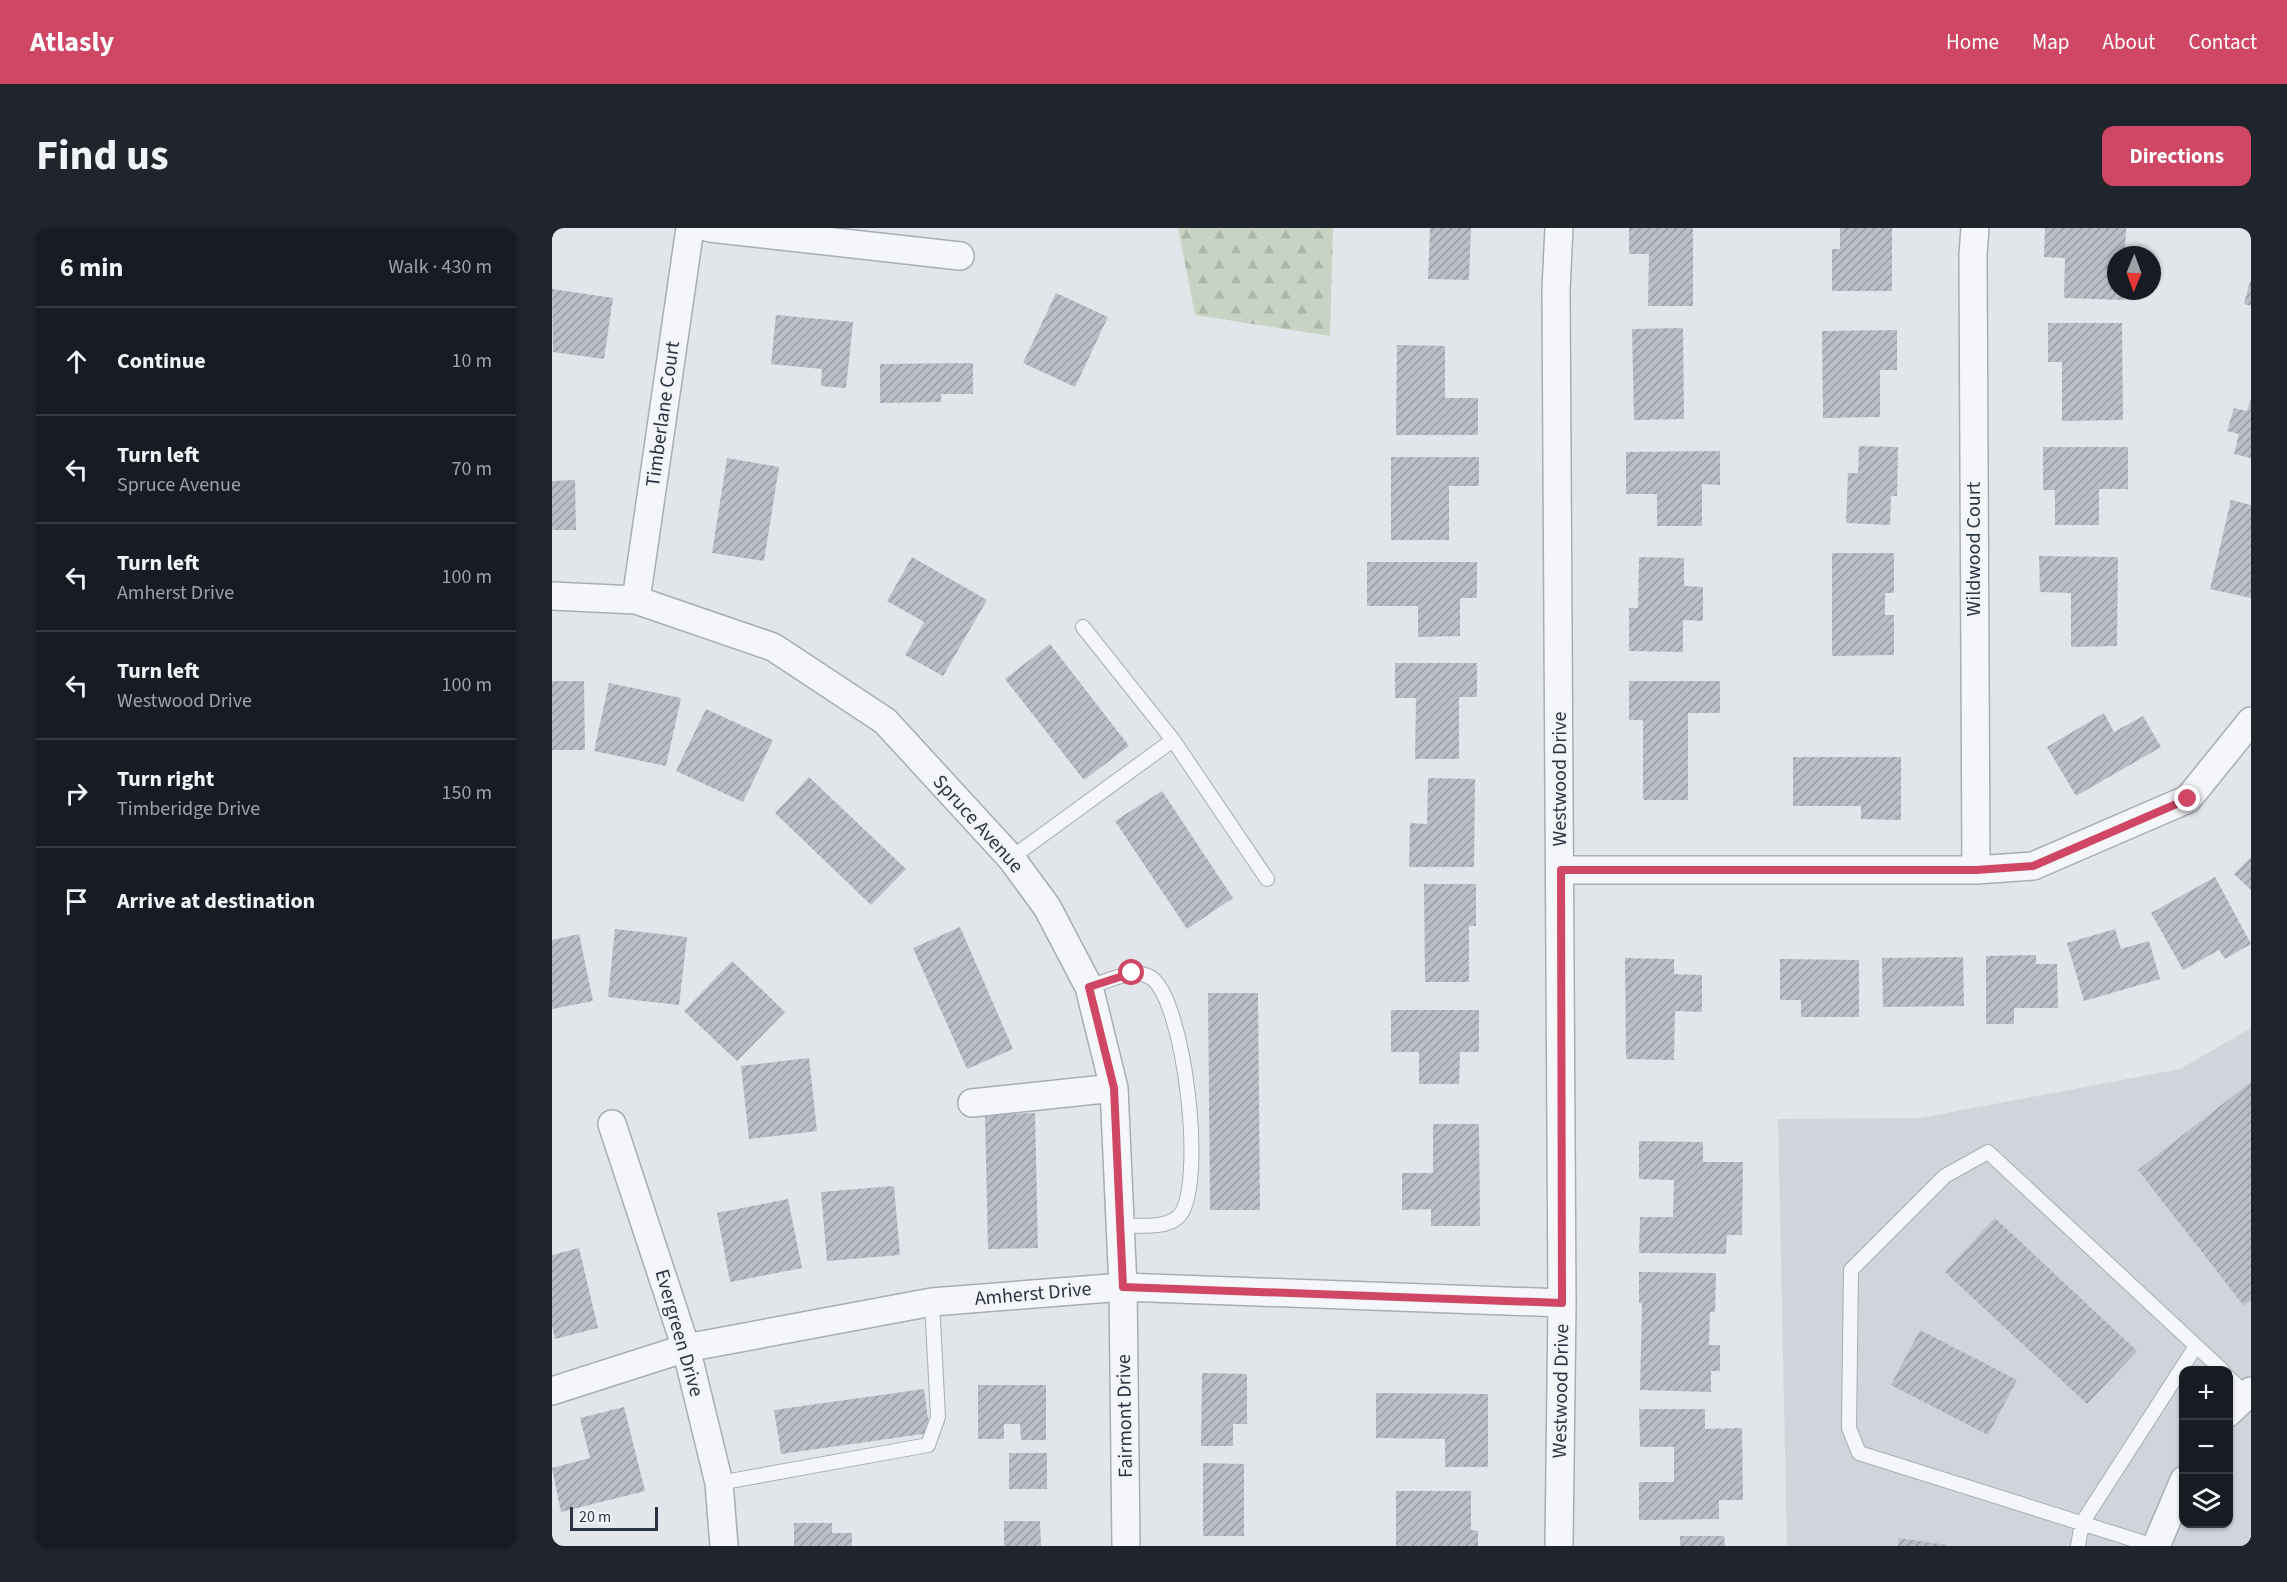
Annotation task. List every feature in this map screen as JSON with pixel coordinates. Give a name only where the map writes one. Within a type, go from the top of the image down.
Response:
[{"type":"street","name":"Timberlane Court","points":[[636,600],[690,228]]},
{"type":"street","points":[[710,228],[960,256]]},
{"type":"street","name":"Westwood Drive","points":[[1558,228],[1556,290],[1562,1303],[1559,1546]]},
{"type":"street","name":"Wildwood Court","points":[[1975,228],[1973,266],[1976,870]]},
{"type":"street","name":"Spruce Avenue","points":[[552,596],[636,600],[773,647],[885,721],[1011,858],[1047,907],[1089,987],[1114,1088],[1123,1287]]},
{"type":"street","points":[[1561,870],[1976,870],[2033,866],[2188,799],[2251,722]]},
{"type":"street","points":[[972,1103],[1114,1088]]},
{"type":"street","name":"Evergreen Drive","points":[[612,1124],[686,1348],[719,1483],[724,1546]]},
{"type":"street","name":"Amherst Drive","points":[[552,1392],[686,1348],[932,1302],[1123,1287],[1562,1303]]},
{"type":"street","name":"Fairmont Drive","points":[[1123,1287],[1126,1546]]},
{"type":"street","points":[[2155,1546],[2179,1491]]},
{"type":"lane","points":[[1083,627],[1173,740],[1267,879]]},
{"type":"lane","points":[[1011,858],[1173,740]]},
{"type":"lane","points":[[1089,987],[1132,973],[1149,976],[1160,984],[1176,1024],[1187,1077],[1192,1131],[1187,1204],[1180,1215],[1171,1222],[1121,1226]]},
{"type":"lane","points":[[2155,1546],[1859,1453],[1849,1428],[1851,1270],[1945,1176],[1988,1152],[2217,1366]]},
{"type":"lane","points":[[719,1483],[928,1445],[938,1417],[932,1302]]},
{"type":"lane","points":[[2078,1546],[2082,1523],[2196,1346]]},
{"type":"shaded area","points":[[2251,1028],[2251,1546],[1787,1546],[1778,1119],[1920,1118],[2180,1069]]},
{"type":"green space","points":[[1178,228],[1333,228],[1330,336],[1195,315]]},
{"type":"building","points":[[1430,228],[1471,228],[1469,280],[1428,279]]},
{"type":"building","points":[[1629,228],[1693,228],[1693,306],[1648,306],[1649,254],[1629,254]]},
{"type":"building","points":[[1840,228],[1892,228],[1892,291],[1832,291],[1832,249],[1840,249]]},
{"type":"building","points":[[2045,228],[2126,228],[2125,246],[2107,246],[2107,299],[2064,298],[2065,258],[2044,257]]},
{"type":"building","points":[[2251,281],[2251,306],[2244,304]]},
{"type":"building","points":[[552,289],[613,298],[604,359],[553,352]]},
{"type":"building","points":[[1056,293],[1108,317],[1075,387],[1023,363]]},
{"type":"building","points":[[776,315],[853,322],[846,388],[821,386],[822,369],[771,364]]},
{"type":"building","points":[[2048,323],[2122,323],[2123,420],[2062,421],[2062,362],[2048,362]]},
{"type":"building","points":[[1683,328],[1684,419],[1634,420],[1632,329]]},
{"type":"building","points":[[1897,330],[1897,370],[1880,370],[1880,417],[1823,418],[1822,331]]},
{"type":"building","points":[[1397,345],[1445,346],[1445,398],[1478,398],[1478,435],[1396,435]]},
{"type":"building","points":[[973,363],[973,394],[941,394],[941,402],[880,403],[880,364]]},
{"type":"building","points":[[2251,399],[2251,458],[2234,454],[2239,434],[2227,431],[2234,408],[2247,411]]},
{"type":"building","points":[[1859,446],[1898,447],[1897,496],[1891,496],[1890,525],[1846,523],[1848,473],[1858,473]]},
{"type":"building","points":[[2043,447],[2128,447],[2128,489],[2099,489],[2099,525],[2055,525],[2055,490],[2043,490]]},
{"type":"building","points":[[1720,451],[1720,485],[1702,484],[1702,526],[1657,526],[1657,494],[1626,494],[1626,452]]},
{"type":"building","points":[[1391,457],[1479,457],[1479,486],[1449,486],[1449,540],[1391,540]]},
{"type":"building","points":[[727,458],[779,467],[764,561],[712,553]]},
{"type":"building","points":[[575,480],[576,530],[552,530],[552,481]]},
{"type":"building","points":[[2231,500],[2251,505],[2251,598],[2210,589]]},
{"type":"building","points":[[1832,553],[1894,553],[1894,593],[1885,593],[1885,615],[1894,615],[1894,655],[1832,656]]},
{"type":"building","points":[[2039,556],[2118,557],[2117,646],[2071,647],[2071,593],[2040,592]]},
{"type":"building","points":[[912,557],[987,600],[943,676],[905,655],[924,622],[887,601]]},
{"type":"building","points":[[1639,557],[1684,558],[1684,586],[1703,587],[1703,621],[1683,620],[1683,652],[1629,651],[1629,608],[1638,608]]},
{"type":"building","points":[[1367,562],[1477,562],[1477,598],[1460,598],[1460,636],[1418,637],[1418,606],[1367,606]]},
{"type":"building","points":[[1050,644],[1129,746],[1084,780],[1005,679]]},
{"type":"building","points":[[1395,663],[1477,663],[1477,697],[1459,697],[1459,759],[1415,759],[1416,698],[1395,698]]},
{"type":"building","points":[[552,681],[584,681],[585,750],[552,750]]},
{"type":"building","points":[[1629,681],[1720,681],[1720,713],[1688,713],[1688,800],[1643,800],[1643,720],[1629,720]]},
{"type":"building","points":[[609,683],[681,698],[666,766],[594,751]]},
{"type":"building","points":[[706,709],[773,740],[743,802],[676,771]]},
{"type":"building","points":[[2104,713],[2114,732],[2143,716],[2161,747],[2076,796],[2047,747]]},
{"type":"building","points":[[1793,757],[1901,757],[1901,820],[1861,819],[1861,806],[1793,806]]},
{"type":"building","points":[[809,777],[906,869],[871,905],[775,813]]},
{"type":"building","points":[[1428,778],[1475,779],[1474,867],[1409,867],[1410,823],[1427,824]]},
{"type":"building","points":[[1162,791],[1233,898],[1187,929],[1115,821]]},
{"type":"building","points":[[2251,857],[2251,890],[2234,874]]},
{"type":"building","points":[[2215,877],[2251,944],[2225,959],[2219,950],[2183,970],[2151,913]]},
{"type":"building","points":[[1424,884],[1476,884],[1476,926],[1469,926],[1469,982],[1425,982]]},
{"type":"building","points":[[960,927],[1013,1049],[967,1069],[913,948]]},
{"type":"building","points":[[615,929],[687,937],[679,1005],[608,997]]},
{"type":"building","points":[[2115,929],[2121,949],[2149,941],[2160,979],[2084,1001],[2067,943]]},
{"type":"building","points":[[579,934],[593,1001],[552,1009],[552,940]]},
{"type":"building","points":[[2036,955],[2036,964],[2057,964],[2058,1008],[2014,1008],[2014,1024],[1986,1024],[1986,956]]},
{"type":"building","points":[[1963,957],[1964,1006],[1883,1007],[1882,958]]},
{"type":"building","points":[[1625,958],[1674,959],[1674,974],[1702,975],[1702,1012],[1675,1011],[1674,1060],[1626,1059]]},
{"type":"building","points":[[1780,959],[1859,960],[1859,1017],[1801,1017],[1801,1000],[1780,1000]]},
{"type":"building","points":[[732,961],[785,1012],[737,1061],[684,1011]]},
{"type":"building","points":[[1208,993],[1258,993],[1260,1210],[1210,1210]]},
{"type":"building","points":[[1391,1010],[1479,1010],[1479,1052],[1460,1052],[1459,1084],[1419,1084],[1419,1052],[1391,1052]]},
{"type":"building","points":[[809,1058],[817,1131],[749,1139],[741,1066]]},
{"type":"building","points":[[2251,1082],[2251,1300],[2244,1306],[2138,1170]]},
{"type":"building","points":[[1035,1113],[1038,1248],[988,1249],[985,1115]]},
{"type":"building","points":[[1433,1124],[1479,1124],[1480,1226],[1431,1226],[1431,1209],[1402,1210],[1402,1173],[1433,1173]]},
{"type":"building","points":[[1639,1141],[1703,1142],[1703,1162],[1743,1162],[1742,1235],[1727,1235],[1726,1254],[1639,1253],[1640,1217],[1673,1217],[1674,1180],[1639,1179]]},
{"type":"building","points":[[894,1186],[900,1255],[827,1261],[821,1192]]},
{"type":"building","points":[[788,1199],[802,1268],[730,1282],[717,1213]]},
{"type":"building","points":[[1995,1218],[2137,1351],[2087,1404],[1945,1272]]},
{"type":"building","points":[[579,1248],[598,1328],[555,1339],[552,1326],[552,1255]]},
{"type":"building","points":[[1639,1272],[1716,1273],[1715,1312],[1710,1312],[1709,1345],[1720,1345],[1720,1371],[1711,1371],[1711,1392],[1640,1390],[1642,1303],[1639,1303]]},
{"type":"building","points":[[1920,1330],[2017,1380],[1988,1435],[1891,1385]]},
{"type":"building","points":[[1202,1373],[1247,1374],[1247,1424],[1233,1424],[1233,1446],[1201,1446]]},
{"type":"building","points":[[978,1385],[1046,1385],[1046,1440],[1021,1440],[1020,1424],[1004,1424],[1004,1439],[978,1439]]},
{"type":"building","points":[[924,1389],[930,1433],[781,1454],[774,1410]]},
{"type":"building","points":[[1376,1393],[1488,1394],[1488,1467],[1445,1467],[1445,1439],[1376,1438]]},
{"type":"building","points":[[624,1407],[645,1491],[561,1512],[552,1468],[590,1458],[580,1418]]},
{"type":"building","points":[[1639,1409],[1705,1409],[1705,1429],[1742,1428],[1743,1500],[1719,1500],[1719,1519],[1639,1520],[1639,1482],[1674,1482],[1674,1447],[1640,1447]]},
{"type":"building","points":[[1009,1453],[1047,1453],[1047,1489],[1009,1489]]},
{"type":"building","points":[[1203,1463],[1244,1464],[1244,1536],[1203,1536]]},
{"type":"building","points":[[1396,1491],[1471,1491],[1471,1530],[1478,1531],[1478,1546],[1396,1546]]},
{"type":"building","points":[[1004,1521],[1040,1521],[1041,1546],[1004,1546]]},
{"type":"building","points":[[794,1523],[832,1523],[832,1533],[852,1533],[852,1546],[794,1546]]},
{"type":"building","points":[[1680,1536],[1724,1536],[1725,1546],[1680,1546]]},
{"type":"building","points":[[1899,1538],[1947,1545],[1947,1546],[1898,1546]]},
{"type":"route","points":[[1132,973],[1089,987],[1114,1088],[1123,1287],[1562,1303],[1561,870],[1976,870],[2033,866],[2188,799]]}]
